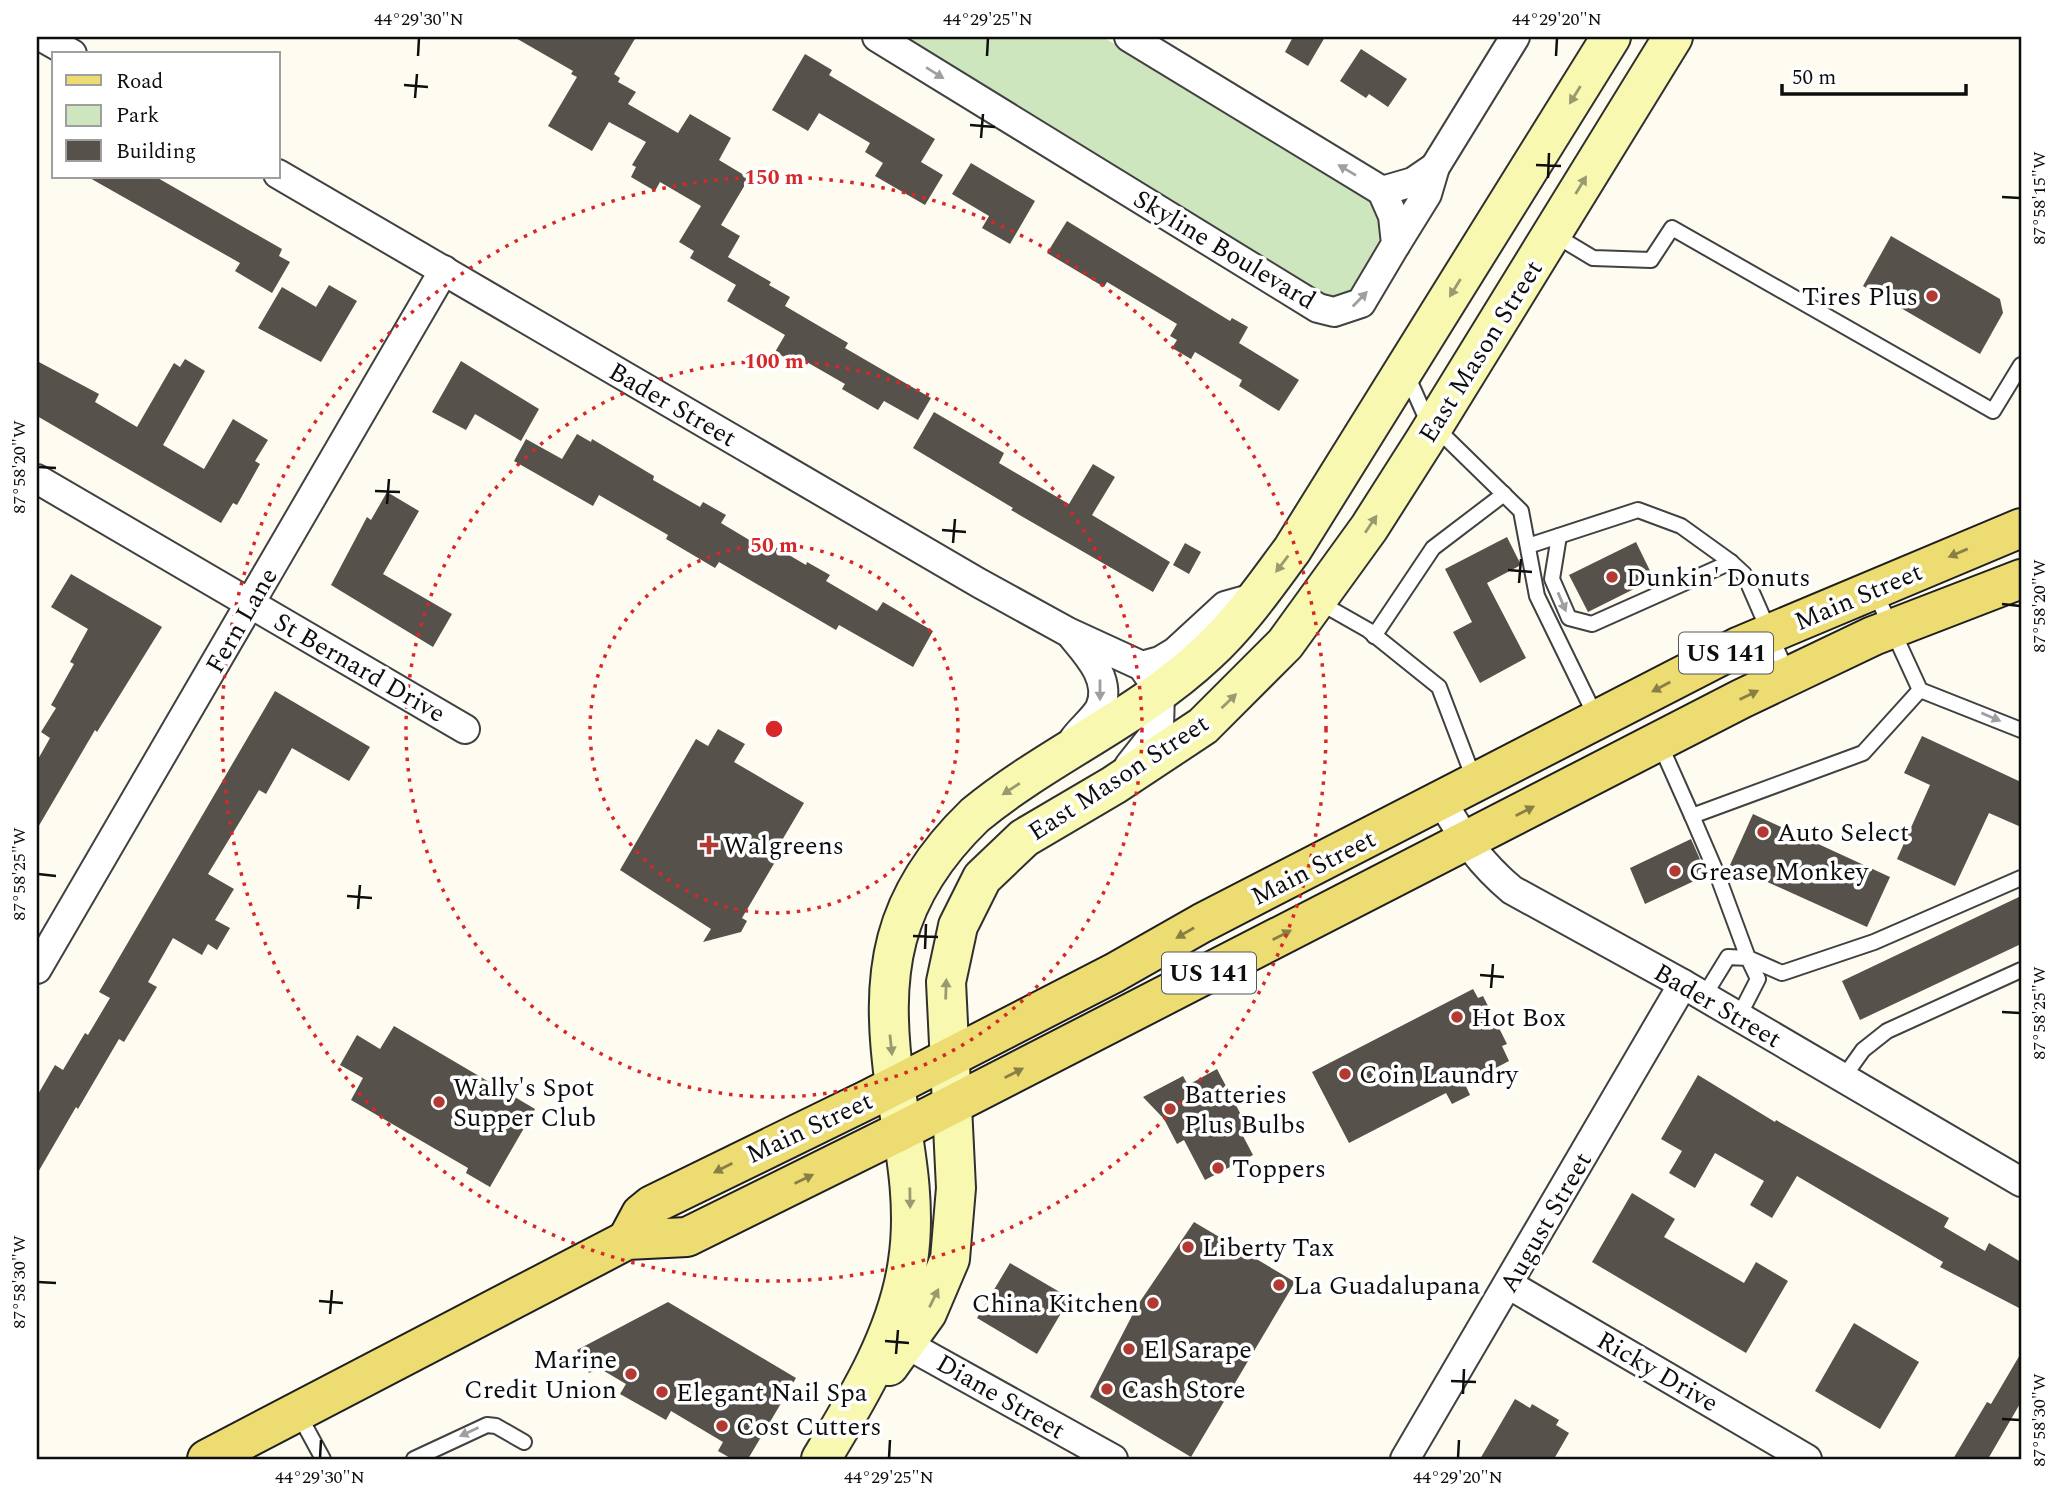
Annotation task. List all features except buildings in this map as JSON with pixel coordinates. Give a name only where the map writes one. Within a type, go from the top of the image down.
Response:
[{"type":"main road","name":"East Mason Street","points":[[898,1338],[908,1262],[910,1188],[895,1086],[889,1014],[890,977],[901,921],[919,881],[949,840],[975,815],[1059,758],[1151,679],[1208,652],[1256,597],[1292,550],[1611,37]]},
{"type":"main road","name":"East Mason Street","points":[[829,1446],[898,1338],[927,1312],[950,1259],[956,1188],[946,982],[958,926],[982,878],[1024,838],[1114,785],[1203,726],[1285,644],[1317,601],[1434,426],[1673,37]]},
{"type":"main road","name":"Main Street","points":[[627,1240],[638,1219],[652,1205],[895,1086],[1114,973],[1202,923],[1598,720],[1771,633],[2021,528]]},
{"type":"main road","name":"Main Street","points":[[207,1459],[627,1240],[687,1237],[903,1130],[1789,676],[1892,629],[2021,579]]},
{"type":"street","points":[[42,37],[68,52]]},
{"type":"street","name":"Skyline Boulevard","points":[[877,37],[1318,308],[1334,312],[1361,303],[1427,194],[1434,167]]},
{"type":"street","points":[[1129,37],[1382,191],[1393,216],[1396,244]]},
{"type":"street","points":[[1382,191],[1413,182],[1434,167],[1515,37]]},
{"type":"street","name":"Bader Street","points":[[280,175],[1151,679]]},
{"type":"street","name":"Fern Lane","points":[[37,969],[444,271]]},
{"type":"street","name":"St Bernard Drive","points":[[37,479],[465,729]]},
{"type":"street","name":"Bader Street","points":[[1059,758],[1100,707],[1101,680],[1095,663],[1069,632]]},
{"type":"street","points":[[1114,785],[1159,728],[1151,679]]},
{"type":"street","name":"Bader Street","points":[[1442,801],[1465,842],[1488,870],[1512,890],[1694,990],[2021,1182]]},
{"type":"street","name":"August Street","points":[[1405,1459],[1508,1284],[1694,990]]},
{"type":"street","name":"Ricky Drive","points":[[1508,1284],[1807,1459]]},
{"type":"street","name":"Diane Street","points":[[898,1338],[1113,1459]]},
{"type":"lane","points":[[1552,233],[1593,258],[1651,260],[1672,228],[1993,411],[2021,365]]},
{"type":"lane","points":[[1404,370],[1423,411],[1434,426],[1521,511],[1537,596],[1598,720]]},
{"type":"lane","points":[[1374,636],[1433,548],[1504,494]]},
{"type":"lane","points":[[1528,546],[1638,510],[1681,527],[1731,562],[1750,583],[1789,676]]},
{"type":"lane","points":[[1559,536],[1552,579],[1569,618],[1592,624],[1731,562]]},
{"type":"lane","points":[[1874,589],[1920,690],[2021,730]]},
{"type":"lane","points":[[1317,601],[1374,636],[1439,687],[1476,784]]},
{"type":"lane","points":[[1692,816],[1863,753],[1920,690]]},
{"type":"lane","points":[[1659,742],[1717,874],[1758,979],[1739,1017]]},
{"type":"lane","points":[[1694,990],[1728,957],[1748,958],[1782,973],[1874,942],[2021,878]]},
{"type":"lane","points":[[1843,1078],[1863,1050],[1888,1031],[2021,970]]},
{"type":"lane","points":[[297,1412],[323,1459]]},
{"type":"lane","points":[[414,1459],[487,1425],[496,1426],[524,1442]]},
{"type":"green space","points":[[901,37],[1103,37],[1366,198],[1376,209],[1381,223],[1382,238],[1373,268],[1355,292],[1343,300],[1324,295]]},
{"type":"place","name":"Tires Plus","points":[[1932,296]]},
{"type":"place","name":"Dunkin' Donuts","points":[[1612,577]]},
{"type":"place","name":"Auto Select","points":[[1763,832]]},
{"type":"place","name":"Walgreens","points":[[709,845]]},
{"type":"place","name":"Grease Monkey","points":[[1675,871]]},
{"type":"place","name":"Hot Box","points":[[1457,1017]]},
{"type":"place","name":"Coin Laundry","points":[[1345,1074]]},
{"type":"place","name":"Wally's Spot Supper Club","points":[[439,1102]]},
{"type":"place","name":"Batteries Plus Bulbs","points":[[1170,1109]]},
{"type":"place","name":"Toppers","points":[[1218,1168]]},
{"type":"place","name":"Liberty Tax","points":[[1188,1247]]},
{"type":"place","name":"La Guadalupana","points":[[1279,1285]]},
{"type":"place","name":"China Kitchen","points":[[1153,1303]]},
{"type":"place","name":"El Sarape","points":[[1129,1349]]},
{"type":"place","name":"Marine Credit Union","points":[[631,1374]]},
{"type":"place","name":"Cash Store","points":[[1107,1389]]},
{"type":"place","name":"Elegant Nail Spa","points":[[662,1392]]},
{"type":"place","name":"Cost Cutters","points":[[722,1426]]}]
